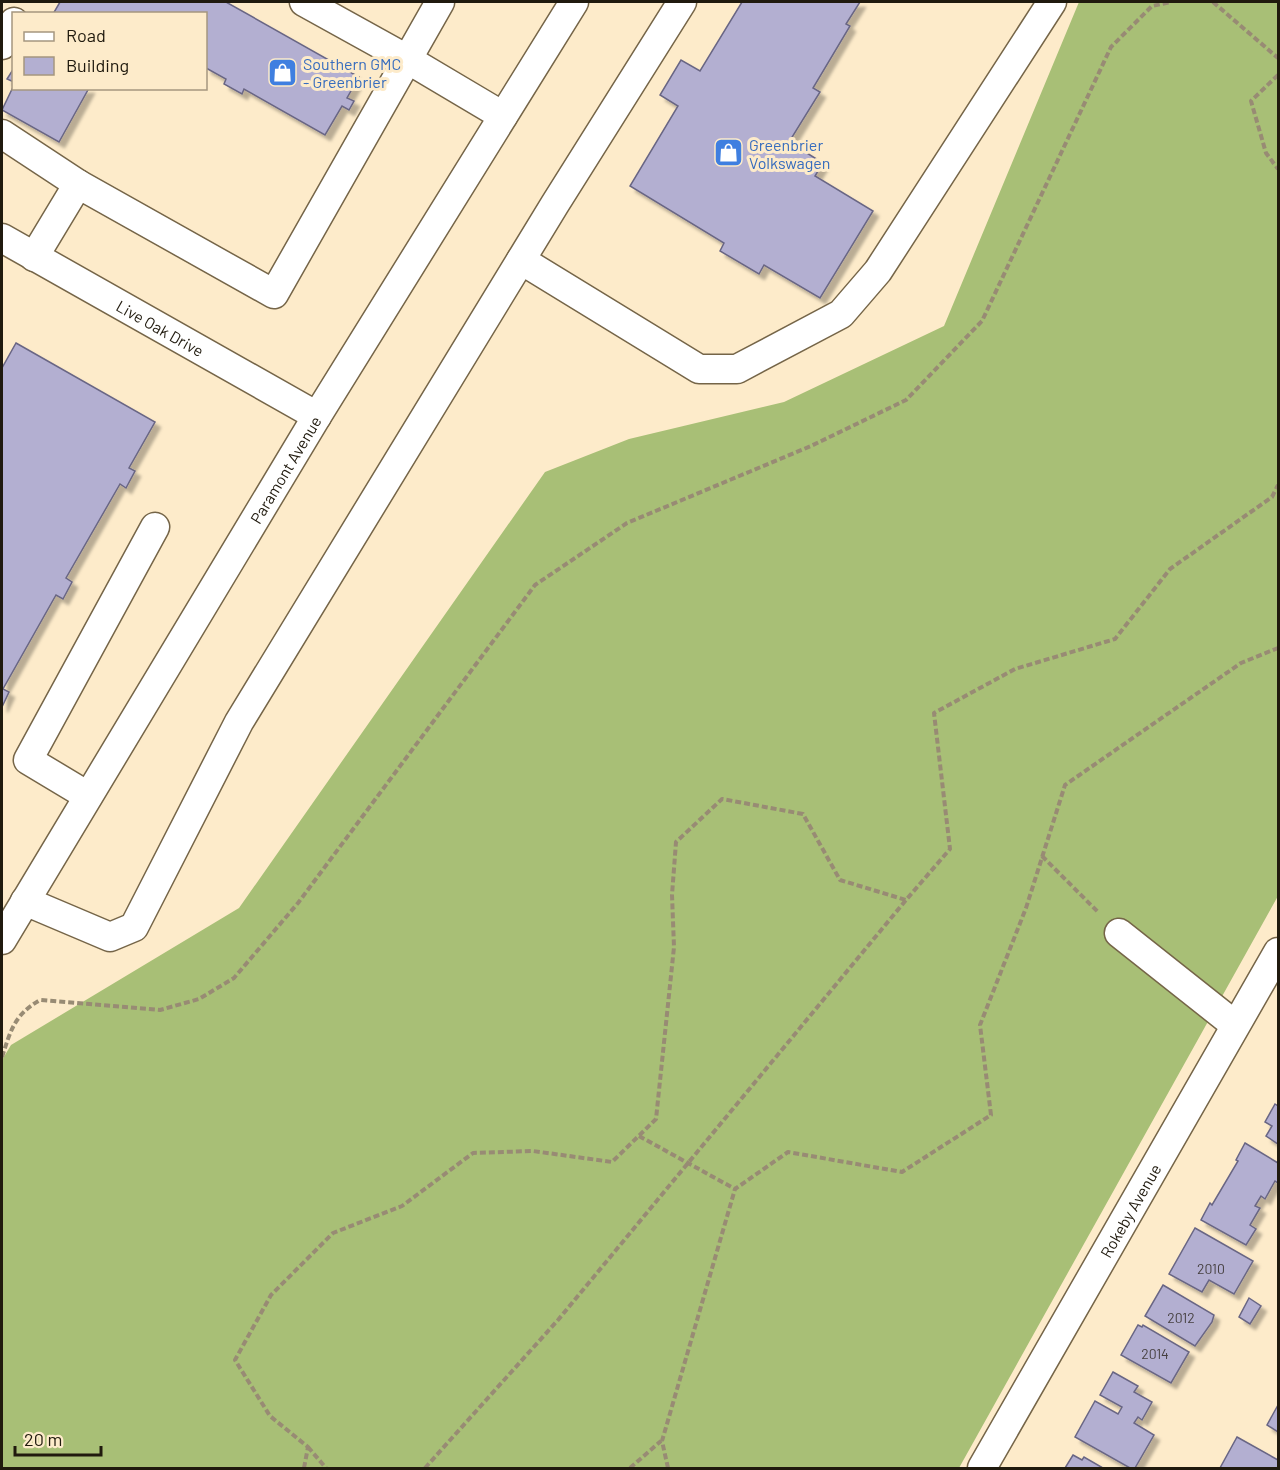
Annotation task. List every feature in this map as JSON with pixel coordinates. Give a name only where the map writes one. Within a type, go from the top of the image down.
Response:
[{"type":"street","points":[[304,2],[407,59],[503,117]]},
{"type":"street","points":[[2,134],[78,184],[274,294],[440,2]]},
{"type":"street","name":"Paramont Avenue","points":[[2,940],[317,416],[574,2]]},
{"type":"street","points":[[25,901],[110,937],[134,927],[238,722],[682,2]]},
{"type":"street","points":[[521,260],[699,369],[737,369],[841,314],[878,271],[1053,2]]},
{"type":"street","points":[[2,45],[12,26]]},
{"type":"street","points":[[34,257],[78,184]]},
{"type":"street","name":"Live Oak Drive","points":[[2,238],[317,416]]},
{"type":"street","points":[[88,796],[28,760],[155,527]]},
{"type":"street","points":[[1119,933],[1235,1025]]},
{"type":"street","name":"Rokeby Avenue","points":[[982,1468],[1278,952]]},
{"type":"path","points":[[2,1057],[13,1024],[25,1009],[40,1000],[160,1010],[199,999],[234,978],[298,903],[535,585],[627,523],[812,446],[906,400],[982,321],[1111,47],[1152,6],[1171,2]]},
{"type":"path","points":[[1213,2],[1278,58]]},
{"type":"path","points":[[1278,75],[1251,101],[1266,153],[1278,169]]},
{"type":"path","points":[[425,1468],[558,1320],[950,849],[934,713],[1015,669],[1115,639],[1170,569],[1272,497],[1278,485]]},
{"type":"path","points":[[668,1468],[662,1441],[735,1189],[788,1152],[902,1172],[991,1115],[980,1025],[1026,908],[1065,785],[1241,663],[1278,648]]},
{"type":"path","points":[[326,1468],[308,1447],[270,1416],[234,1360],[271,1295],[333,1233],[402,1206],[473,1153],[533,1151],[612,1162],[656,1119],[674,947],[672,895],[676,842],[722,799],[803,814],[840,880],[906,900]]},
{"type":"path","points":[[1042,856],[1119,933]]},
{"type":"path","points":[[639,1136],[735,1189]]},
{"type":"path","points":[[630,1468],[662,1441]]},
{"type":"path","points":[[304,1468],[308,1447]]},
{"type":"green space","points":[[1079,2],[1278,2],[1278,896],[959,1468],[2,1468],[2,1060],[11,1045],[239,908],[545,472],[629,439],[784,402],[944,326]]},
{"type":"building","name":"Southern GMC - Greenbrier","points":[[60,2],[226,2],[359,77],[347,98],[354,101],[349,110],[342,106],[325,135],[244,89],[242,94],[224,84],[226,79],[207,69],[207,12],[54,12]]},
{"type":"building","name":"Greenbrier Volkswagen","points":[[742,2],[860,2],[846,24],[850,26],[813,88],[820,92],[789,142],[823,163],[815,176],[873,211],[820,298],[764,265],[759,274],[720,251],[724,243],[630,186],[678,106],[660,95],[681,60],[700,71]]},
{"type":"building","points":[[12,71],[12,81],[7,79]]},
{"type":"building","points":[[12,89],[88,90],[59,142],[2,110]]},
{"type":"building","points":[[16,343],[155,422],[129,468],[135,471],[126,488],[120,484],[66,578],[72,582],[63,599],[56,595],[3,689],[9,692],[2,707],[2,368]]},
{"type":"building","points":[[1275,1104],[1278,1106],[1278,1144],[1266,1136],[1272,1126],[1265,1122]]},
{"type":"building","points":[[1245,1143],[1278,1163],[1278,1183],[1275,1181],[1265,1199],[1261,1196],[1255,1206],[1260,1208],[1250,1225],[1256,1229],[1246,1245],[1201,1220],[1238,1161],[1236,1160]]},
{"type":"building","points":[[1195,1228],[1253,1261],[1234,1294],[1209,1280],[1202,1292],[1169,1274]]},
{"type":"building","points":[[1163,1285],[1214,1315],[1212,1322],[1195,1346],[1145,1316]]},
{"type":"building","points":[[1249,1298],[1261,1306],[1250,1324],[1239,1317]]},
{"type":"building","points":[[1138,1325],[1142,1327],[1143,1325],[1189,1352],[1171,1383],[1121,1355]]},
{"type":"building","points":[[1113,1372],[1138,1386],[1134,1392],[1152,1402],[1142,1420],[1138,1417],[1134,1423],[1154,1435],[1135,1468],[1130,1468],[1075,1437],[1095,1401],[1118,1414],[1122,1407],[1100,1395]]},
{"type":"building","points":[[1278,1405],[1278,1432],[1267,1425]]},
{"type":"building","points":[[1237,1437],[1278,1460],[1278,1468],[1220,1468]]},
{"type":"building","points":[[1073,1455],[1082,1460],[1084,1457],[1103,1468],[1065,1468]]},
{"type":"place","name":"Southern GMC - Greenbrier","points":[[282,72]]},
{"type":"place","name":"Greenbrier Volkswagen","points":[[728,153]]}]
